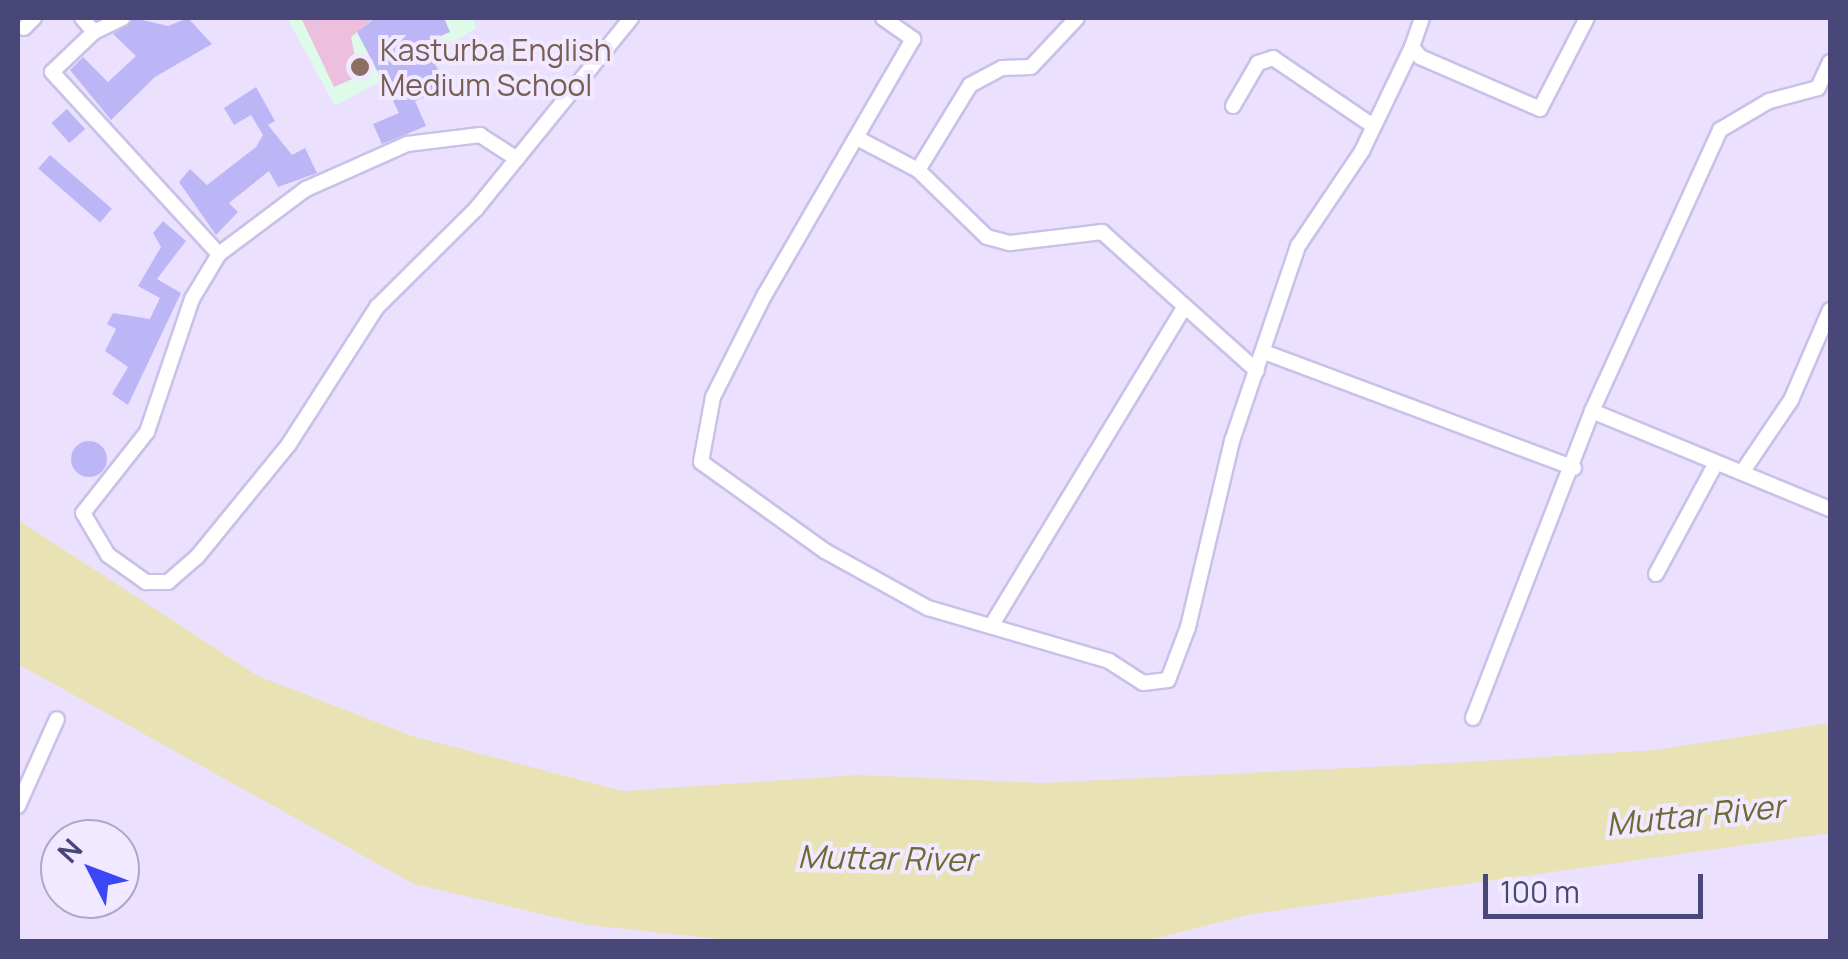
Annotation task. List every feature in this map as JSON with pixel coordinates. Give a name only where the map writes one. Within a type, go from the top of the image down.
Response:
[{"type":"street","points":[[82,18],[94,32]]},
{"type":"street","points":[[123,18],[94,32],[52,72],[219,254]]},
{"type":"street","points":[[517,159],[480,135],[407,144],[306,188],[219,254],[192,299],[147,432],[82,512],[108,555],[146,582],[168,582],[197,558],[288,444],[377,307],[517,159],[631,18]]},
{"type":"street","points":[[882,18],[913,39],[714,397],[701,462],[824,551],[928,608],[994,623],[1109,661],[1143,683],[1168,680],[1257,371],[1298,246],[1373,126],[1422,18]]},
{"type":"street","points":[[918,170],[970,85],[1002,68],[1031,67],[1077,18]]},
{"type":"street","points":[[1412,47],[1540,109],[1587,18]]},
{"type":"street","points":[[1233,106],[1258,63],[1273,58],[1373,126]]},
{"type":"street","points":[[1472,718],[1574,468],[1592,410],[1720,130],[1769,101],[1818,88],[1830,62]]},
{"type":"street","points":[[857,138],[918,170],[987,236],[1010,243],[1102,232],[1182,312],[1257,371]]},
{"type":"street","points":[[1744,472],[1791,400],[1830,310]]},
{"type":"street","points":[[994,623],[1182,312]]},
{"type":"street","points":[[1264,352],[1574,468]]},
{"type":"street","points":[[1592,410],[1714,465],[1744,472],[1830,509]]},
{"type":"street","points":[[1656,574],[1714,465]]},
{"type":"street","points":[[18,806],[57,719]]},
{"type":"shaded area","name":"Kasturba English Medium School","points":[[287,18],[473,18],[476,29],[335,106]]},
{"type":"shaded area","points":[[301,18],[374,18],[351,37],[359,76],[334,87]]},
{"type":"water","name":"Muttar River","points":[[18,520],[258,676],[412,736],[623,791],[858,775],[1042,783],[1450,763],[1655,750],[1830,723],[1830,833],[1252,914],[1145,941],[746,942],[588,925],[414,884],[18,664]]},
{"type":"building","points":[[134,18],[168,26],[188,18],[212,44],[155,77],[111,120],[70,70],[83,57],[108,82],[136,56],[113,34]]},
{"type":"building","name":"Kasturba English Medium School","points":[[375,18],[444,18],[450,32],[424,43],[447,87],[415,101],[426,126],[382,144],[373,124],[399,113],[357,32]]},
{"type":"building","points":[[256,87],[275,121],[268,125],[292,155],[305,148],[317,173],[278,187],[269,171],[229,203],[238,212],[216,235],[179,182],[190,169],[207,185],[256,147],[263,135],[251,115],[234,125],[224,108]]},
{"type":"building","points":[[67,109],[85,129],[69,143],[51,123]]},
{"type":"building","points":[[50,155],[112,209],[100,222],[38,169]]},
{"type":"building","points":[[163,221],[186,241],[157,279],[181,293],[128,405],[112,394],[128,367],[105,351],[116,329],[107,324],[113,313],[150,319],[160,298],[138,286],[161,247],[153,233]]},
{"type":"building","points":[[89,441],[102,446],[107,459],[102,472],[89,477],[76,472],[71,459],[76,446]]},
{"type":"place","name":"Kasturba English Medium School","points":[[360,67]]}]
